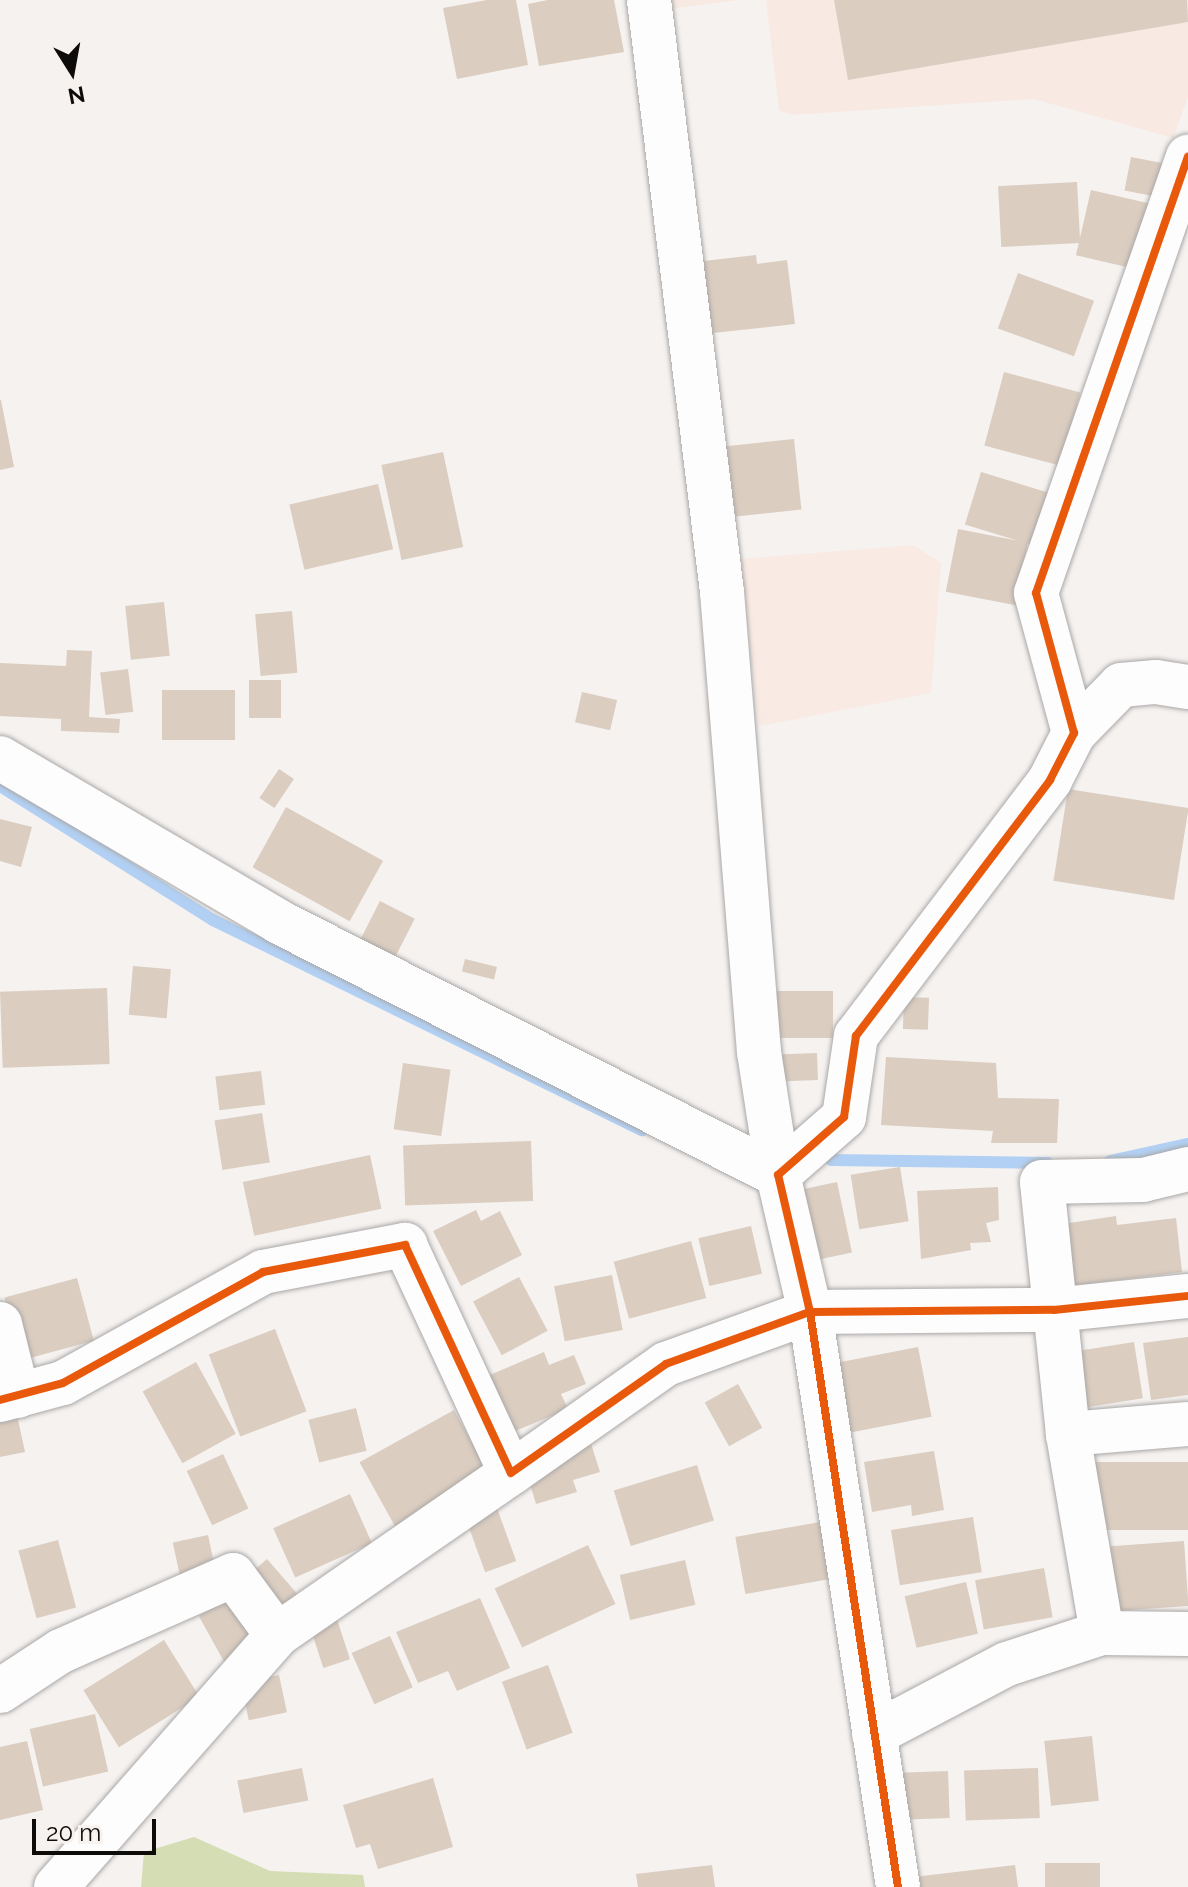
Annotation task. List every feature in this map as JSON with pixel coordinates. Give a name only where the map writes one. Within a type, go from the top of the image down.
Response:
[{"type":"street","points":[[649,0],[722,592],[759,1052],[778,1175],[810,1312],[898,1887]]},
{"type":"street","points":[[1074,733],[1036,593],[1188,157]]},
{"type":"street","points":[[778,1175],[844,1117],[856,1036],[1050,780],[1074,733],[1121,685],[1156,682],[1188,687]]},
{"type":"street","points":[[0,758],[279,922],[778,1175]]},
{"type":"street","points":[[1102,1633],[1068,1434],[1042,1182],[1143,1180],[1188,1169]]},
{"type":"street","points":[[0,1324],[9,1398],[63,1383],[263,1272],[405,1245],[511,1473]]},
{"type":"street","points":[[56,1887],[277,1635],[666,1364],[810,1312],[1054,1310],[1188,1296]]},
{"type":"street","points":[[1068,1434],[1188,1424]]},
{"type":"street","points":[[0,1691],[61,1651],[233,1575],[277,1635]]},
{"type":"street","points":[[874,1734],[1007,1664],[1102,1633],[1188,1634]]},
{"type":"shaded area","points":[[667,0],[739,0],[668,9]]},
{"type":"shaded area","points":[[766,0],[1188,0],[1188,97],[1173,138],[1034,99],[791,115],[779,110]]},
{"type":"shaded area","points":[[913,545],[941,563],[931,693],[759,726],[740,559]]},
{"type":"green space","points":[[194,1837],[270,1871],[363,1875],[365,1887],[141,1887],[144,1852]]},
{"type":"building","points":[[487,0],[516,0],[528,65],[457,79],[443,8]]},
{"type":"building","points":[[548,0],[614,0],[624,52],[539,66],[528,4]]},
{"type":"building","points":[[834,0],[1187,0],[1188,22],[848,80]]},
{"type":"building","points":[[1131,157],[1168,164],[1162,198],[1125,190]]},
{"type":"building","points":[[1077,182],[1080,243],[1001,247],[998,186]]},
{"type":"building","points":[[1091,190],[1160,206],[1145,271],[1076,255]]},
{"type":"building","points":[[756,255],[757,264],[787,260],[795,324],[704,334],[695,262]]},
{"type":"building","points":[[1018,273],[1094,301],[1074,356],[998,328]]},
{"type":"building","points":[[1004,372],[1080,392],[1061,466],[984,445]]},
{"type":"building","points":[[0,400],[14,467],[0,470]]},
{"type":"building","points":[[794,439],[801,510],[721,518],[713,447]]},
{"type":"building","points":[[443,452],[463,547],[402,560],[381,465]]},
{"type":"building","points":[[981,472],[1058,495],[1041,548],[965,525]]},
{"type":"building","points":[[378,484],[393,549],[304,570],[289,504]]},
{"type":"building","points":[[958,529],[1028,543],[1015,605],[946,592]]},
{"type":"building","points":[[164,602],[170,656],[131,660],[125,606]]},
{"type":"building","points":[[292,611],[297,673],[261,676],[255,614]]},
{"type":"building","points":[[67,650],[92,651],[89,717],[120,719],[119,733],[61,731],[61,719],[0,716],[0,663],[66,666]]},
{"type":"building","points":[[128,669],[133,712],[105,715],[100,672]]},
{"type":"building","points":[[249,680],[281,680],[281,718],[249,718]]},
{"type":"building","points":[[162,690],[235,690],[235,740],[162,740]]},
{"type":"building","points":[[582,692],[617,700],[610,730],[575,722]]},
{"type":"building","points":[[279,769],[294,779],[274,808],[259,798]]},
{"type":"building","points":[[1068,789],[1188,808],[1174,900],[1053,881]]},
{"type":"building","points":[[286,807],[383,861],[350,921],[253,867]]},
{"type":"building","points":[[0,819],[32,827],[21,867],[0,861]]},
{"type":"building","points":[[380,901],[415,919],[391,965],[356,947]]},
{"type":"building","points":[[465,959],[497,967],[494,980],[462,972]]},
{"type":"building","points":[[133,966],[171,969],[167,1018],[129,1015]]},
{"type":"building","points":[[107,988],[110,1064],[3,1068],[0,992]]},
{"type":"building","points":[[776,991],[833,991],[833,1038],[776,1038]]},
{"type":"building","points":[[904,997],[929,998],[928,1030],[903,1029]]},
{"type":"building","points":[[817,1053],[818,1080],[778,1081],[777,1054]]},
{"type":"building","points":[[886,1057],[996,1063],[998,1098],[1059,1099],[1057,1143],[991,1143],[993,1131],[881,1125]]},
{"type":"building","points":[[403,1063],[451,1070],[441,1136],[394,1129]]},
{"type":"building","points":[[261,1071],[265,1105],[219,1110],[215,1077]]},
{"type":"building","points":[[262,1113],[270,1162],[222,1170],[215,1121]]},
{"type":"building","points":[[531,1141],[533,1201],[405,1205],[403,1145]]},
{"type":"building","points":[[370,1155],[381,1209],[254,1236],[243,1182]]},
{"type":"building","points":[[900,1167],[909,1221],[859,1229],[851,1175]]},
{"type":"building","points":[[837,1182],[852,1252],[812,1261],[797,1191]]},
{"type":"building","points":[[998,1187],[999,1220],[986,1223],[991,1242],[970,1243],[971,1250],[921,1259],[917,1191]]},
{"type":"building","points":[[476,1210],[481,1221],[500,1211],[522,1255],[461,1286],[433,1231]]},
{"type":"building","points":[[1116,1216],[1117,1225],[1176,1218],[1182,1272],[1065,1287],[1056,1225]]},
{"type":"building","points":[[751,1226],[762,1274],[709,1286],[698,1238]]},
{"type":"building","points":[[691,1241],[706,1298],[629,1319],[614,1262]]},
{"type":"building","points":[[612,1275],[623,1330],[565,1341],[554,1286]]},
{"type":"building","points":[[519,1277],[548,1331],[502,1355],[473,1301]]},
{"type":"building","points":[[77,1278],[94,1341],[21,1360],[5,1297]]},
{"type":"building","points":[[275,1329],[307,1411],[240,1437],[209,1354]]},
{"type":"building","points":[[1188,1337],[1188,1395],[1151,1400],[1143,1343]]},
{"type":"building","points":[[1134,1342],[1143,1398],[1074,1409],[1065,1353]]},
{"type":"building","points":[[918,1347],[932,1417],[844,1434],[831,1364]]},
{"type":"building","points":[[544,1352],[549,1365],[574,1355],[586,1384],[561,1394],[568,1409],[508,1434],[485,1377]]},
{"type":"building","points":[[196,1362],[236,1434],[182,1463],[143,1392]]},
{"type":"building","points":[[738,1384],[762,1428],[729,1446],[705,1402]]},
{"type":"building","points":[[356,1408],[367,1451],[319,1463],[308,1420]]},
{"type":"building","points":[[454,1410],[489,1474],[395,1526],[360,1462]]},
{"type":"building","points":[[17,1415],[25,1452],[0,1457],[0,1419]]},
{"type":"building","points":[[587,1431],[600,1472],[573,1480],[577,1492],[536,1504],[525,1467]]},
{"type":"building","points":[[934,1451],[944,1510],[912,1516],[911,1505],[872,1512],[864,1462]]},
{"type":"building","points":[[223,1454],[248,1508],[212,1525],[187,1471]]},
{"type":"building","points":[[1090,1462],[1188,1462],[1188,1530],[1090,1530]]},
{"type":"building","points":[[697,1465],[714,1520],[631,1546],[614,1490]]},
{"type":"building","points":[[350,1494],[372,1543],[295,1577],[273,1528]]},
{"type":"building","points":[[494,1500],[516,1561],[485,1572],[463,1511]]},
{"type":"building","points":[[973,1517],[982,1572],[900,1585],[891,1530]]},
{"type":"building","points":[[820,1522],[830,1579],[745,1594],[735,1537]]},
{"type":"building","points":[[208,1535],[216,1574],[181,1582],[173,1542]]},
{"type":"building","points":[[58,1540],[76,1608],[37,1618],[18,1551]]},
{"type":"building","points":[[1184,1541],[1188,1606],[1115,1611],[1110,1546]]},
{"type":"building","points":[[588,1545],[615,1604],[522,1647],[495,1589]]},
{"type":"building","points":[[267,1559],[300,1597],[279,1615],[246,1577]]},
{"type":"building","points":[[685,1560],[695,1605],[630,1620],[620,1575]]},
{"type":"building","points":[[1044,1568],[1053,1617],[984,1629],[975,1580]]},
{"type":"building","points":[[966,1582],[978,1634],[917,1648],[905,1596]]},
{"type":"building","points":[[238,1594],[264,1640],[224,1662],[199,1616]]},
{"type":"building","points":[[480,1598],[510,1668],[457,1691],[448,1671],[418,1683],[396,1632]]},
{"type":"building","points":[[333,1607],[350,1659],[323,1668],[306,1616]]},
{"type":"building","points":[[390,1636],[413,1687],[374,1704],[352,1653]]},
{"type":"building","points":[[164,1640],[200,1697],[119,1747],[83,1690]]},
{"type":"building","points":[[548,1665],[573,1733],[527,1749],[502,1682]]},
{"type":"building","points":[[279,1675],[287,1712],[249,1720],[241,1683]]},
{"type":"building","points":[[95,1714],[108,1771],[43,1787],[30,1729]]},
{"type":"building","points":[[1092,1736],[1099,1801],[1051,1806],[1044,1741]]},
{"type":"building","points":[[27,1741],[43,1810],[0,1820],[0,1747]]},
{"type":"building","points":[[302,1768],[308,1800],[244,1813],[237,1781]]},
{"type":"building","points":[[1038,1768],[1040,1818],[966,1821],[964,1771]]},
{"type":"building","points":[[948,1771],[950,1818],[895,1820],[893,1773]]},
{"type":"building","points":[[433,1778],[453,1847],[378,1869],[370,1844],[356,1848],[343,1805]]},
{"type":"building","points":[[1045,1863],[1100,1863],[1100,1887],[1045,1887]]},
{"type":"building","points":[[712,1865],[715,1887],[638,1887],[636,1874]]},
{"type":"building","points":[[1015,1865],[1018,1887],[906,1887],[905,1878]]},
{"type":"waterway","points":[[0,786],[213,920],[642,1130]]},
{"type":"waterway","points":[[1110,1161],[1188,1144]]},
{"type":"waterway","points":[[831,1160],[1048,1163]]},
{"type":"cycle path","points":[[898,1887],[810,1312],[778,1175],[844,1117],[856,1036],[1050,780],[1074,733],[1036,593],[1188,157]]},
{"type":"cycle path","points":[[0,1400],[63,1383],[263,1272],[405,1245],[511,1473],[666,1364],[810,1312],[1054,1310],[1188,1296]]}]
